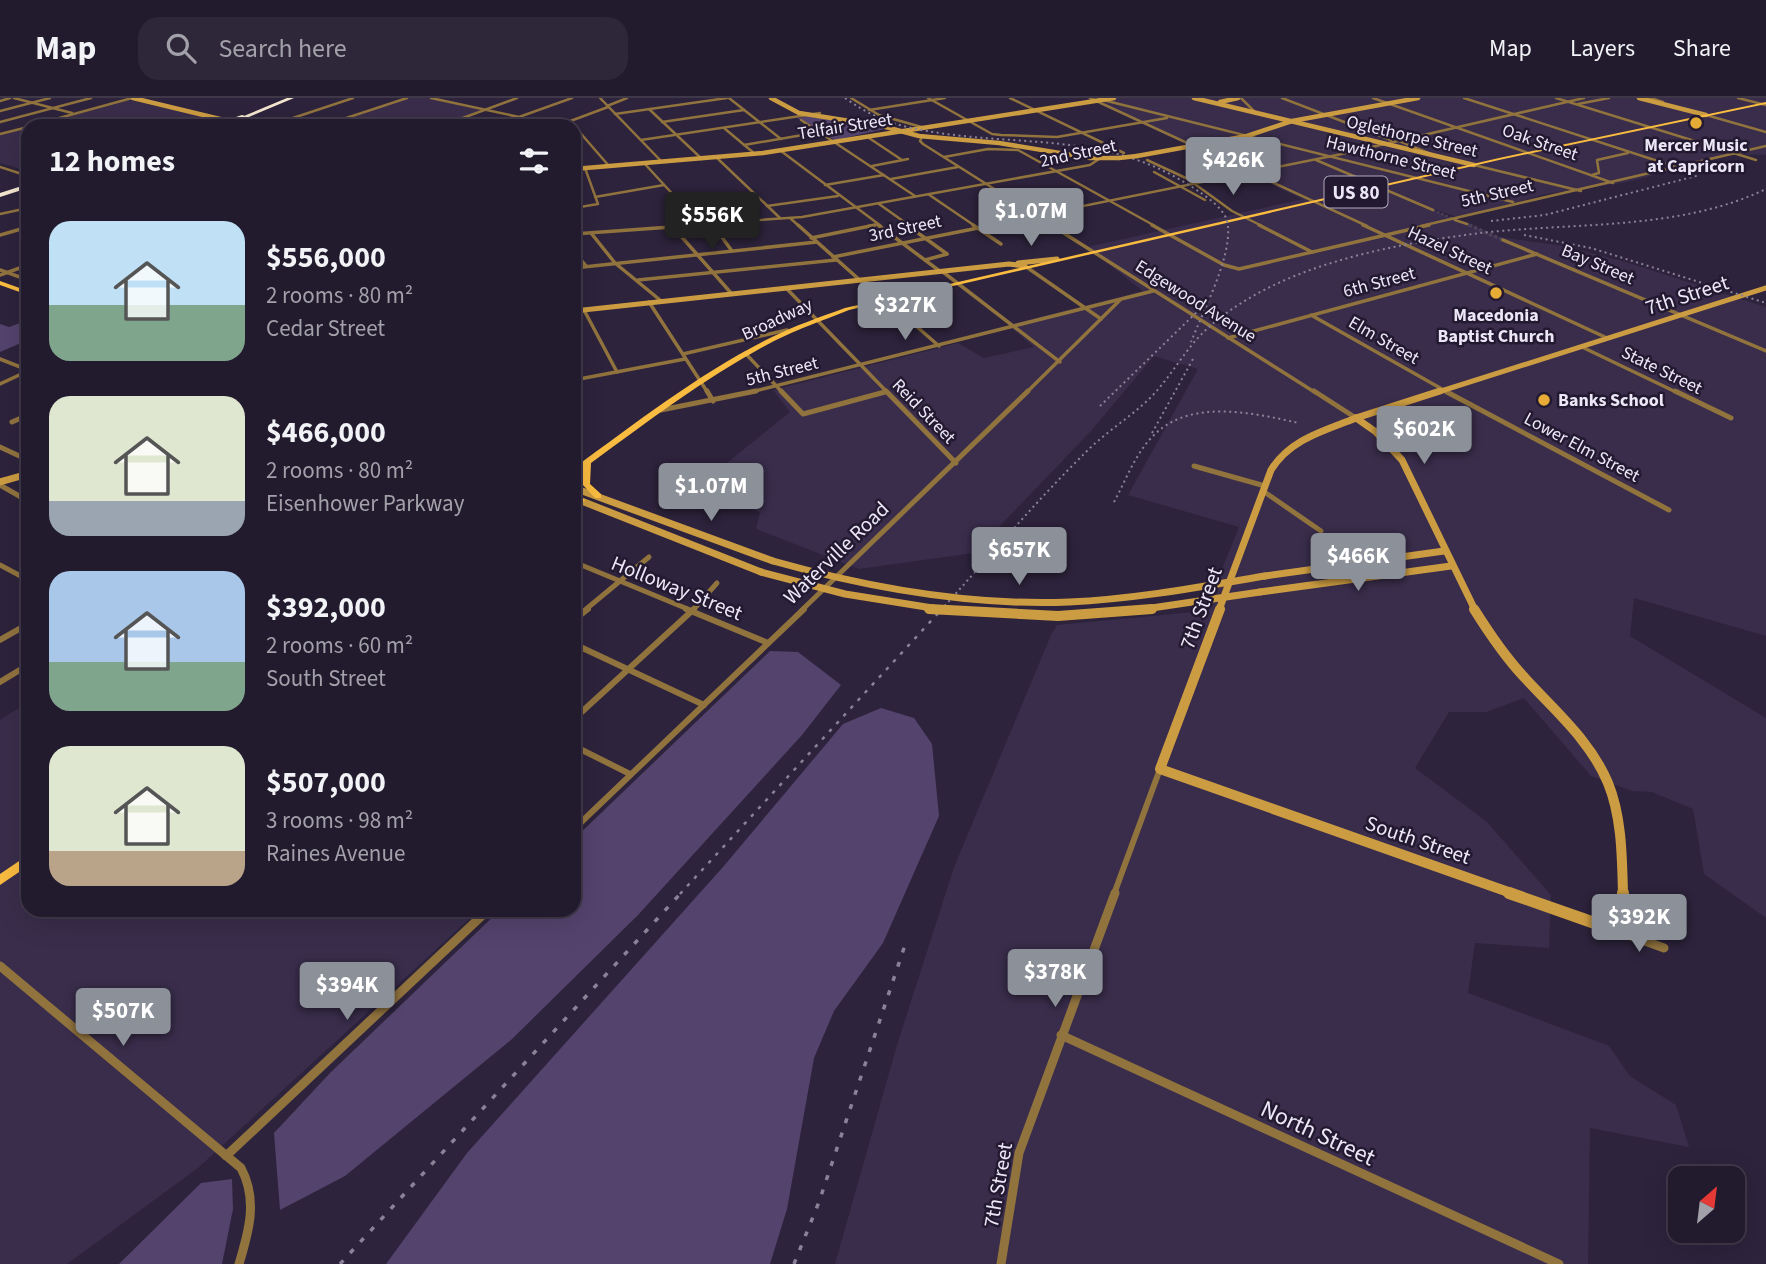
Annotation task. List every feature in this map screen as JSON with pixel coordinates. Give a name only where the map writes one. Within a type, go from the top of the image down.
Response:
[{"type":"highway","points":[[270,106],[282,98]]},
{"type":"highway","points":[[236,119],[291,98]]},
{"type":"highway","points":[[270,106],[296,98]]},
{"type":"highway","points":[[0,192],[21,183]]},
{"type":"main road","name":"US 80","points":[[1590,139],[1753,102],[1766,104]]},
{"type":"main road","name":"US 80","points":[[1025,266],[1645,125],[1766,104]]},
{"type":"main road","name":"Broadway","points":[[587,463],[701,382],[787,330],[882,299],[1025,266]]},
{"type":"main road","points":[[992,267],[999,272]]},
{"type":"main road","points":[[1,276],[21,284]]},
{"type":"main road","points":[[1,276],[21,289]]},
{"type":"main road","name":"US 80","points":[[581,465],[587,463]]},
{"type":"main road","name":"US 80","points":[[581,467],[587,463]]},
{"type":"main road","points":[[587,463],[586,484],[598,496]]},
{"type":"main road","points":[[0,880],[21,865]]},
{"type":"street","points":[[0,101],[12,98],[74,114]]},
{"type":"street","points":[[0,111],[50,98]]},
{"type":"street","points":[[0,122],[92,98]]},
{"type":"street","points":[[55,119],[132,98],[220,119]]},
{"type":"street","points":[[290,119],[353,98]]},
{"type":"street","points":[[343,119],[407,98]]},
{"type":"street","points":[[431,98],[521,117],[572,98]]},
{"type":"street","points":[[460,119],[517,98]]},
{"type":"street","points":[[600,98],[662,162]]},
{"type":"street","points":[[575,119],[627,98]]},
{"type":"street","points":[[615,114],[728,98],[781,139]]},
{"type":"street","points":[[771,98],[809,115],[922,137],[993,142],[1099,159]]},
{"type":"street","points":[[778,98],[809,115]]},
{"type":"street","points":[[851,98],[869,110],[925,128]]},
{"type":"street","points":[[869,110],[945,98]]},
{"type":"street","points":[[1010,98],[1124,153]]},
{"type":"street","name":"Hazel Street","points":[[1090,98],[1607,338]]},
{"type":"street","name":"Telfair Street","points":[[581,168],[781,151],[1114,98]]},
{"type":"street","name":"Oglethorpe Street","points":[[1194,98],[1583,191]]},
{"type":"street","points":[[1214,103],[1239,98],[1256,113]]},
{"type":"street","points":[[1282,98],[1433,155]]},
{"type":"street","name":"Oak Street","points":[[1373,98],[1615,183]]},
{"type":"street","name":"2nd Street","points":[[581,234],[790,218],[855,209],[1090,165],[1099,159],[1137,156],[1247,136],[1292,121],[1418,98]]},
{"type":"street","points":[[1464,98],[1678,168]]},
{"type":"street","points":[[1556,98],[1756,160]]},
{"type":"street","name":"3rd Street","points":[[638,280],[834,259],[900,243],[1249,173],[1584,98]]},
{"type":"street","name":"3rd Street","points":[[1513,113],[1609,98]]},
{"type":"street","points":[[1639,98],[1697,114]]},
{"type":"street","points":[[1644,98],[1663,102],[1654,98]]},
{"type":"street","points":[[1654,98],[1766,132]]},
{"type":"street","points":[[1738,98],[1759,104]]},
{"type":"street","points":[[930,99],[992,134],[1041,138],[1172,117]]},
{"type":"street","name":"Hawthorne Street","points":[[1102,100],[1515,202]]},
{"type":"street","name":"3rd Street","points":[[1559,105],[1565,101]]},
{"type":"street","points":[[1673,104],[1693,110],[1689,111],[1670,105],[1673,104]]},
{"type":"street","points":[[649,109],[702,159]]},
{"type":"street","points":[[662,122],[744,110]]},
{"type":"street","points":[[641,140],[820,113]]},
{"type":"street","points":[[801,120],[916,197]]},
{"type":"street","points":[[0,128],[10,131]]},
{"type":"street","points":[[0,134],[21,128]]},
{"type":"street","points":[[724,128],[755,154]]},
{"type":"street","points":[[744,145],[820,132]]},
{"type":"street","points":[[581,134],[609,166]]},
{"type":"street","points":[[866,136],[902,160]]},
{"type":"street","name":"Edgewood Avenue","points":[[922,137],[920,142],[984,184],[1356,418]]},
{"type":"street","name":"5th Street","points":[[1168,234],[1234,268],[1312,252],[1515,202],[1583,191],[1766,146]]},
{"type":"street","points":[[944,158],[1009,148],[1023,152],[1168,234]]},
{"type":"street","points":[[781,151],[875,225],[957,282],[1060,362]]},
{"type":"street","points":[[1591,175],[1599,173],[1597,160],[1630,152]]},
{"type":"street","points":[[716,158],[780,218]]},
{"type":"street","points":[[872,166],[908,159]]},
{"type":"street","points":[[1313,159],[1433,210]]},
{"type":"street","points":[[1147,160],[1196,184],[1244,217],[1312,252]]},
{"type":"street","points":[[644,163],[701,225]]},
{"type":"street","points":[[0,167],[21,177]]},
{"type":"street","points":[[891,179],[958,167]]},
{"type":"street","points":[[581,207],[598,204],[585,168]]},
{"type":"street","points":[[1154,172],[1205,200]]},
{"type":"street","points":[[825,185],[884,175]]},
{"type":"street","points":[[595,197],[664,185]]},
{"type":"street","points":[[928,194],[1001,244]]},
{"type":"street","points":[[767,206],[838,196]]},
{"type":"street","points":[[879,204],[947,254],[925,260]]},
{"type":"street","points":[[0,214],[21,210]]},
{"type":"street","points":[[790,218],[834,259],[939,346]]},
{"type":"street","points":[[1455,220],[1467,225]]},
{"type":"street","points":[[712,224],[732,251]]},
{"type":"street","points":[[811,237],[875,225]]},
{"type":"street","points":[[673,227],[731,293]]},
{"type":"street","points":[[0,235],[21,229]]},
{"type":"street","points":[[591,233],[615,262],[660,300]]},
{"type":"street","name":"Bay Street","points":[[1503,240],[1766,351]]},
{"type":"street","points":[[581,267],[817,242]]},
{"type":"street","name":"6th Street","points":[[1228,338],[1537,254]]},
{"type":"street","points":[[617,372],[584,310],[1057,259]]},
{"type":"street","points":[[581,260],[586,266]]},
{"type":"street","points":[[1009,264],[1025,266],[1101,318]]},
{"type":"street","points":[[1,276],[21,268]]},
{"type":"street","points":[[1,276],[21,279]]},
{"type":"street","name":"Reid Street","points":[[786,288],[956,463]]},
{"type":"street","name":"7th Street","points":[[1001,1264],[1018,1153],[1276,461],[1287,449],[1356,418],[1766,288]]},
{"type":"street","points":[[1632,294],[1645,290]]},
{"type":"street","name":"5th Street","points":[[661,410],[777,387],[1153,291]]},
{"type":"street","name":"Waterville Road","points":[[581,822],[956,463],[1120,300]]},
{"type":"street","points":[[649,302],[713,401]]},
{"type":"street","name":"Elm Street","points":[[1311,315],[1443,390]]},
{"type":"street","points":[[581,379],[787,330]]},
{"type":"street","name":"State Street","points":[[1582,346],[1731,418]]},
{"type":"street","points":[[745,353],[803,414],[885,391]]},
{"type":"street","points":[[0,359],[21,368]]},
{"type":"street","points":[[0,384],[21,374]]},
{"type":"street","name":"Lower Elm Street","points":[[1443,390],[1669,510]]},
{"type":"street","points":[[12,422],[21,418]]},
{"type":"street","points":[[1356,418],[1389,443],[1410,468],[1451,566],[1498,646],[1579,737],[1608,784],[1616,820],[1623,933]]},
{"type":"street","points":[[0,447],[21,457]]},
{"type":"street","points":[[1194,466],[1264,488],[1321,531]]},
{"type":"street","points":[[0,484],[21,476]]},
{"type":"street","points":[[0,484],[21,497]]},
{"type":"street","points":[[581,490],[773,561],[876,588],[999,601],[1121,598],[1444,551]]},
{"type":"street","points":[[581,501],[761,572],[875,602],[999,615],[1114,612],[1451,566]]},
{"type":"street","points":[[581,614],[649,557]]},
{"type":"street","points":[[0,565],[21,576]]},
{"type":"street","name":"Holloway Street","points":[[581,565],[768,643]]},
{"type":"street","points":[[581,713],[692,611],[717,583]]},
{"type":"street","points":[[0,640],[21,628]]},
{"type":"street","points":[[581,647],[704,705]]},
{"type":"street","points":[[0,682],[21,669]]},
{"type":"street","points":[[581,750],[630,774]]},
{"type":"street","name":"South Street","points":[[1160,769],[1664,948]]},
{"type":"street","points":[[226,1156],[481,917]]},
{"type":"street","points":[[0,966],[149,1088],[241,1168],[250,1186],[249,1227],[239,1264]]},
{"type":"street","name":"North Street","points":[[1061,1035],[1559,1264]]},
{"type":"shaded area","points":[[410,98],[427,98],[482,110],[457,119],[346,119]]},
{"type":"shaded area","points":[[1086,98],[1766,98],[1766,155],[1735,154],[1627,182],[1546,194],[1460,218],[1403,198],[1498,237],[1564,246],[1626,262],[1766,307],[1766,636],[1634,598],[1630,636],[1766,718],[1766,918],[1704,874],[1693,809],[1652,792],[1632,791],[1591,776],[1524,698],[1486,712],[1449,712],[1415,768],[1486,821],[1551,895],[1549,948],[1475,943],[1468,993],[1609,1046],[1630,1076],[1676,1105],[1689,1147],[1590,1128],[1588,1264],[835,1264],[897,1045],[954,867],[1051,635],[1057,625],[1205,611],[1239,527],[1128,495],[1198,369],[1154,356],[1091,431],[974,553],[859,569],[756,529],[760,512],[693,490],[790,412],[773,390],[958,343],[984,358],[1034,347],[1008,325],[1143,291],[1087,247],[1303,199]]},
{"type":"shaded area","points":[[129,100],[214,119],[59,119]]},
{"type":"shaded area","points":[[808,116],[885,129],[835,140],[797,118]]},
{"type":"shaded area","points":[[21,129],[21,169],[0,163],[0,135]]},
{"type":"shaded area","points":[[21,323],[21,343],[0,352],[0,324],[9,327]]},
{"type":"shaded area","points":[[770,651],[798,652],[841,685],[802,735],[638,915],[511,1040],[345,1176],[280,1210],[274,1133],[330,1073],[493,917],[581,917],[581,832]]},
{"type":"shaded area","points":[[21,706],[21,917],[471,917],[198,1168],[67,1264],[0,1264],[0,720]]},
{"type":"shaded area","points":[[881,708],[914,718],[932,744],[939,816],[883,943],[834,1011],[814,1058],[787,1209],[770,1264],[386,1264],[467,1153],[723,867],[843,724]]},
{"type":"shaded area","points":[[232,1179],[233,1209],[222,1264],[119,1264],[201,1183]]},
{"type":"tunnel","points":[[1433,210],[1455,220]]},
{"type":"tunnel","points":[[1467,224],[1472,226]]},
{"type":"tunnel","points":[[1469,225],[1503,240]]},
{"type":"railway","points":[[845,98],[877,117],[912,128],[1058,144],[1129,157],[1163,171],[1203,194],[1225,215],[1228,239],[1221,269],[1191,342]]},
{"type":"railway","points":[[1491,221],[1545,215],[1700,175]]},
{"type":"railway","points":[[941,610],[1068,470],[1094,444],[1141,407],[1200,335],[1265,289],[1330,263],[1398,246],[1503,231],[1656,219],[1731,203],[1766,189]]},
{"type":"railway","points":[[1524,235],[1591,248],[1766,303]]},
{"type":"railway","points":[[1100,406],[1199,310]]},
{"type":"railway","points":[[1152,433],[1193,359]]},
{"type":"railway","points":[[1114,502],[1147,443],[1168,424],[1203,413],[1223,412],[1262,415],[1299,423]]},
{"type":"railway","points":[[680,894],[942,609]]},
{"type":"railway","points":[[340,1264],[681,893]]},
{"type":"railway","points":[[794,1264],[819,1202],[907,939]]},
{"type":"place","name":"Mercer Music at Capricorn","points":[[1696,123]]},
{"type":"place","name":"Macedonia Baptist Church","points":[[1496,293]]},
{"type":"place","name":"Banks School","points":[[1544,400]]}]
